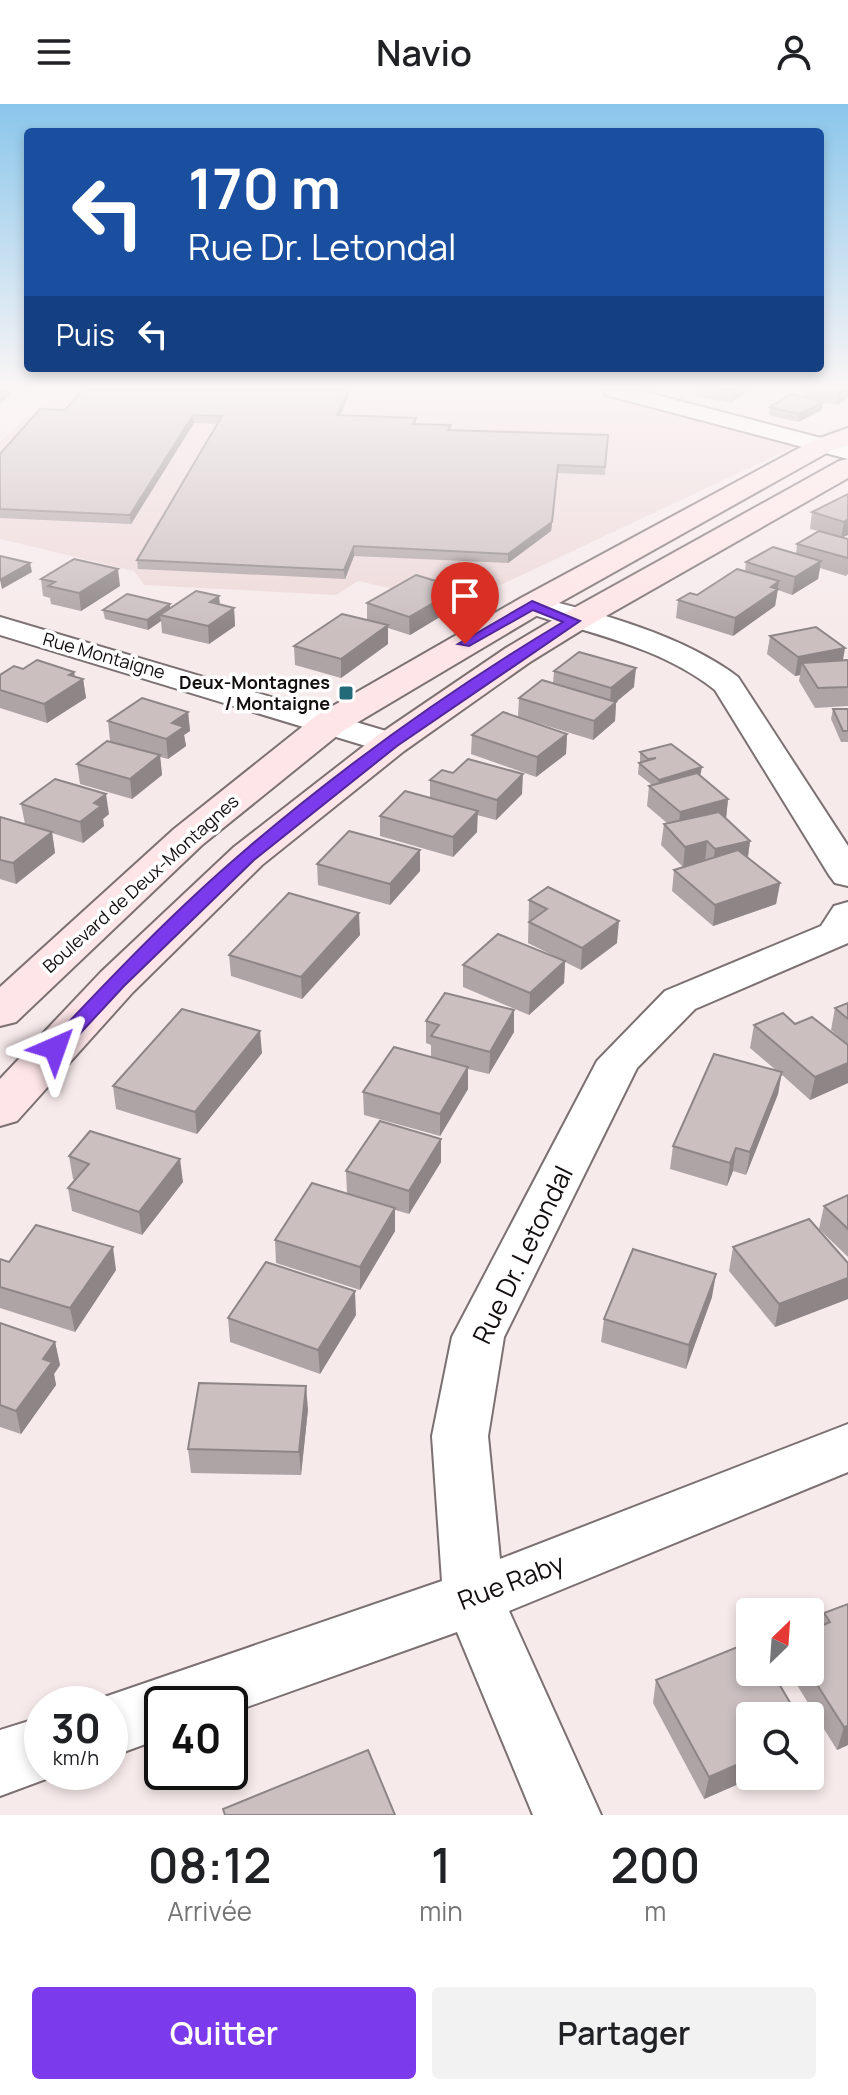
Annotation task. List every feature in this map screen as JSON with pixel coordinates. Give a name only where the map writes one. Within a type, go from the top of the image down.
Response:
[{"type":"street","name":"Boulevard de Deux-Montagnes","points":[[0,1012],[188,837],[330,723],[532,605],[791,470]]},
{"type":"street","points":[[0,1109],[117,982],[248,856],[391,743],[518,655],[574,621],[843,470]]},
{"type":"street","points":[[532,605],[656,646],[715,673],[727,684],[848,875]]},
{"type":"street","name":"Rue Montaigne","points":[[6,633],[330,723],[391,743]]},
{"type":"street","name":"Rue Dr. Letondal","points":[[567,1815],[473,1598],[460,1436],[478,1337],[619,1061],[680,1000],[835,934],[848,914]]},
{"type":"street","name":"Rue Raby","points":[[221,1686],[473,1598],[848,1447]]},
{"type":"street","points":[[0,1763],[24,1755]]},
{"type":"shaded area","points":[[0,470],[745,470],[460,604],[358,581],[336,595],[144,585],[134,571],[0,539]]},
{"type":"building","points":[[0,470],[158,470],[130,515],[0,509]]},
{"type":"building","points":[[190,470],[557,470],[552,522],[508,554],[354,546],[344,570],[137,560]]},
{"type":"building","points":[[848,494],[848,519],[844,522],[812,512]]},
{"type":"building","points":[[819,531],[848,539],[848,558],[797,544]]},
{"type":"building","points":[[773,547],[821,561],[795,577],[746,562]]},
{"type":"building","points":[[0,556],[30,563],[0,580]]},
{"type":"building","points":[[74,559],[118,569],[79,593],[48,586],[55,582],[41,579]]},
{"type":"building","points":[[737,569],[779,581],[771,587],[778,589],[735,618],[678,600],[690,593],[697,595]]},
{"type":"building","points":[[416,575],[459,588],[409,617],[367,603]]},
{"type":"building","points":[[196,591],[219,596],[210,602],[234,608],[208,626],[160,615]]},
{"type":"building","points":[[127,594],[170,604],[147,620],[103,610]]},
{"type":"building","points":[[342,614],[388,625],[341,659],[294,646]]},
{"type":"building","points":[[816,627],[845,648],[798,657],[770,636]]},
{"type":"building","points":[[579,652],[636,668],[611,688],[554,671]]},
{"type":"building","points":[[37,660],[74,672],[69,675],[83,679],[44,704],[0,690],[0,675],[14,666],[23,669]]},
{"type":"building","points":[[848,660],[848,687],[818,688],[802,663]]},
{"type":"building","points":[[542,680],[616,702],[594,721],[519,698]]},
{"type":"building","points":[[142,698],[188,712],[172,723],[184,727],[166,739],[108,721]]},
{"type":"building","points":[[833,709],[848,709],[848,731],[843,731]]},
{"type":"building","points":[[503,712],[567,734],[537,757],[472,735]]},
{"type":"building","points":[[107,741],[160,755],[130,779],[77,764]]},
{"type":"building","points":[[671,744],[702,767],[659,780],[639,763],[656,758],[648,759],[640,752]]},
{"type":"building","points":[[468,759],[523,774],[497,800],[430,780],[442,770],[453,773]]},
{"type":"building","points":[[697,773],[728,799],[680,812],[649,786]]},
{"type":"building","points":[[55,779],[106,794],[94,803],[101,806],[80,822],[21,804]]},
{"type":"building","points":[[405,791],[478,811],[453,837],[380,816]]},
{"type":"building","points":[[719,812],[750,841],[715,849],[707,841],[685,847],[664,824]]},
{"type":"building","points":[[0,817],[52,832],[13,863],[0,860]]},
{"type":"building","points":[[349,831],[420,850],[390,884],[317,864]]},
{"type":"building","points":[[738,850],[780,883],[715,905],[674,870]]},
{"type":"building","points":[[548,887],[619,921],[582,948],[529,922],[547,909],[529,900]]},
{"type":"building","points":[[289,893],[359,913],[301,977],[229,955]]},
{"type":"building","points":[[498,934],[565,961],[530,993],[463,965]]},
{"type":"building","points":[[445,993],[514,1010],[490,1052],[431,1036],[439,1025],[426,1021]]},
{"type":"building","points":[[848,1003],[848,1019],[835,1008]]},
{"type":"building","points":[[182,1009],[260,1031],[195,1112],[113,1086]]},
{"type":"building","points":[[783,1013],[795,1024],[812,1017],[848,1045],[848,1063],[815,1077],[754,1025]]},
{"type":"building","points":[[394,1047],[468,1067],[440,1114],[363,1092]]},
{"type":"building","points":[[714,1054],[782,1072],[750,1152],[736,1148],[730,1163],[673,1146]]},
{"type":"building","points":[[380,1121],[441,1139],[409,1191],[346,1171]]},
{"type":"building","points":[[90,1131],[180,1159],[139,1212],[68,1188],[89,1164],[69,1156]]},
{"type":"building","points":[[312,1183],[395,1208],[360,1267],[275,1240]]},
{"type":"building","points":[[848,1195],[848,1229],[824,1206]]},
{"type":"building","points":[[809,1219],[848,1263],[848,1278],[779,1304],[733,1247]]},
{"type":"building","points":[[36,1225],[113,1247],[70,1308],[0,1287],[0,1259],[9,1262]]},
{"type":"building","points":[[633,1249],[716,1274],[689,1345],[604,1319]]},
{"type":"building","points":[[266,1262],[355,1291],[318,1350],[228,1318]]},
{"type":"building","points":[[0,1323],[55,1342],[43,1359],[52,1362],[16,1411],[0,1405]]},
{"type":"building","points":[[199,1383],[306,1386],[299,1452],[188,1449]]},
{"type":"building","points":[[848,1604],[848,1726],[844,1727],[818,1686],[824,1686],[824,1625],[830,1622],[824,1613]]},
{"type":"building","points":[[736,1648],[736,1686],[780,1686],[790,1702],[736,1702],[736,1765],[709,1777],[656,1680]]},
{"type":"building","points":[[368,1750],[395,1815],[225,1815],[223,1809]]},
{"type":"place","name":"Deux-Montagnes / Montaigne","points":[[346,693]]},
{"type":"route","points":[[55,1048],[117,982],[248,856],[391,743],[518,655],[574,621],[532,605],[465,644]]}]
